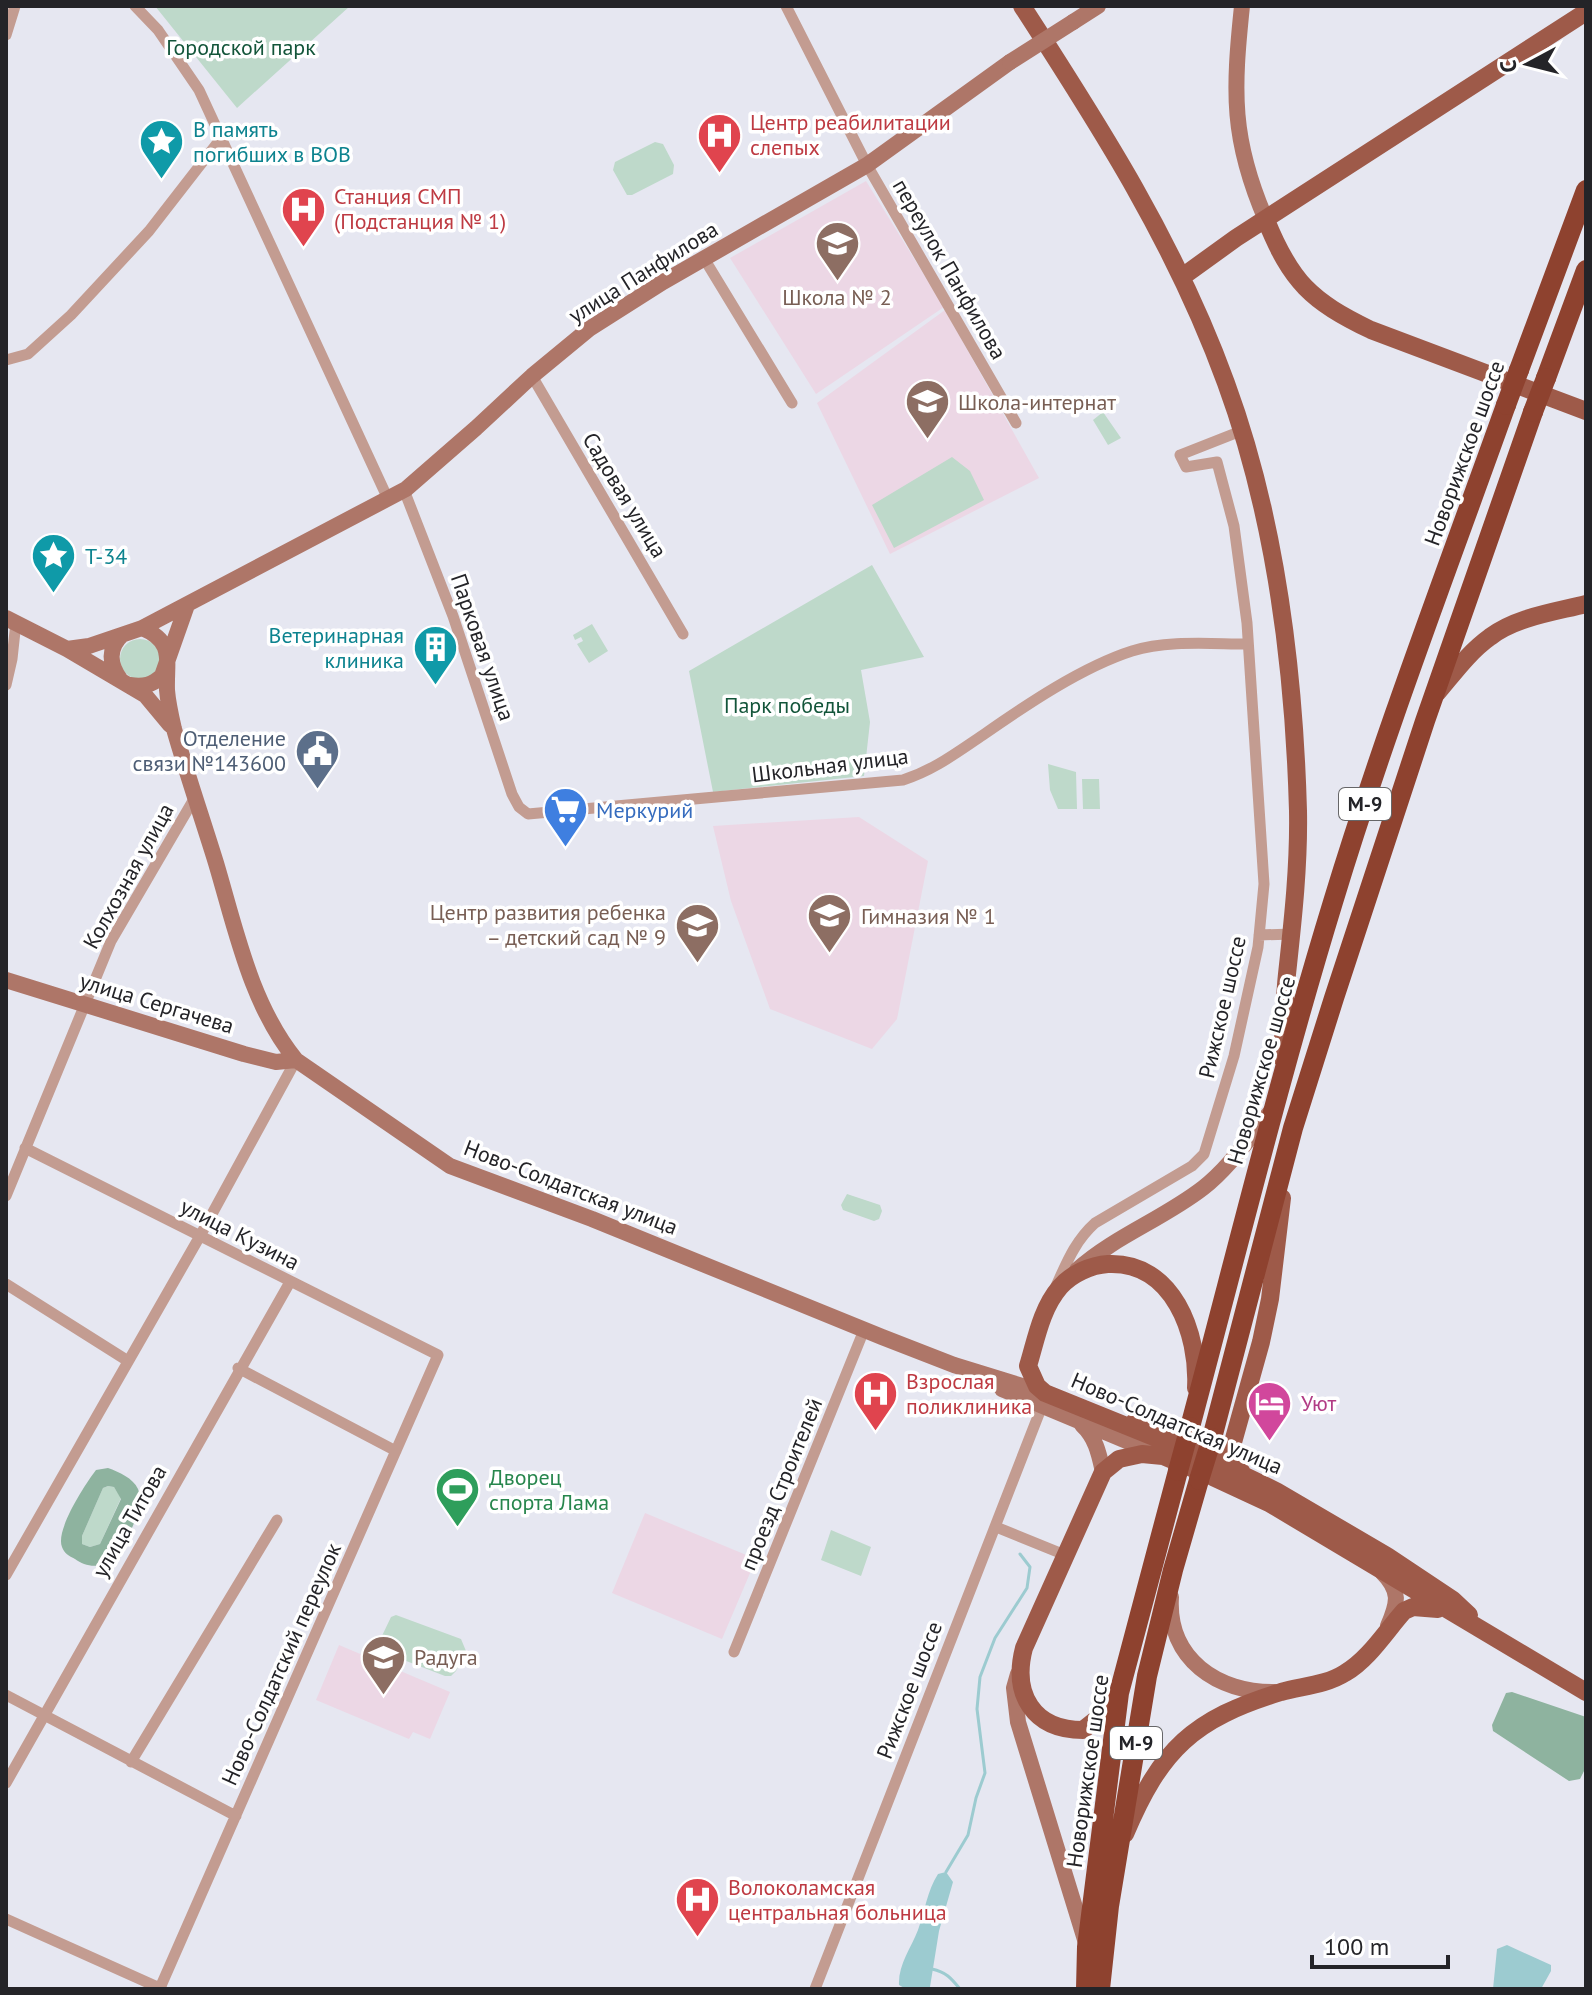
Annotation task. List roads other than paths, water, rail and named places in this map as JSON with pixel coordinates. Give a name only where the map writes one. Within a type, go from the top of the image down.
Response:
[{"type":"highway","name":"Новорижское шоссе","points":[[1086,1989],[1087,1947],[1119,1693],[1274,1107],[1333,901],[1404,682],[1586,190]]},
{"type":"highway","name":"Новорижское шоссе","points":[[1100,1989],[1118,1851],[1147,1676],[1293,1128],[1433,698],[1586,270]]},
{"type":"main road","points":[[1022,6],[1115,150],[1182,277],[1218,360],[1241,431],[1272,555],[1293,709],[1298,812],[1293,934],[1287,976],[1280,1087]]},
{"type":"main road","name":"улица Панфилова","points":[[67,649],[89,646],[142,628],[404,490],[589,329],[663,282],[867,165],[1010,62],[1098,6]]},
{"type":"main road","points":[[1242,6],[1235,86],[1236,116],[1245,163],[1266,220],[1285,261],[1302,287],[1339,315],[1371,330],[1586,411]]},
{"type":"main road","points":[[1182,277],[1586,12]]},
{"type":"main road","points":[[1433,698],[1474,650],[1492,635],[1532,618],[1586,604]]},
{"type":"main road","points":[[11,620],[124,682],[141,687],[153,684],[162,676],[187,605]]},
{"type":"main road","points":[[142,628],[161,640],[168,664]]},
{"type":"main road","points":[[123,634],[113,647],[111,656],[113,671],[124,682]]},
{"type":"main road","name":"Ново-Солдатская улица","points":[[168,664],[168,701],[174,729],[246,966],[270,1021],[296,1060],[450,1166],[592,1219],[954,1365],[993,1376],[1078,1421],[1269,1503],[1586,1692]]},
{"type":"main road","name":"Ново-Солдатская улица","points":[[124,682],[145,695],[174,729]]},
{"type":"main road","name":"улица Сергачева","points":[[6,980],[266,1060],[296,1060]]},
{"type":"main road","name":"М-9","points":[[1048,1303],[1066,1280],[1090,1258],[1202,1189],[1232,1161],[1274,1107]]},
{"type":"main road","points":[[1230,1453],[1270,1299],[1293,1128]]},
{"type":"main road","name":"М-9","points":[[1066,1280],[1092,1266],[1120,1264],[1143,1270],[1168,1290],[1185,1318],[1194,1346],[1196,1406]]},
{"type":"main road","points":[[1043,1400],[1028,1366],[1048,1303]]},
{"type":"main road","name":"Ново-Солдатская улица","points":[[954,1365],[989,1384],[1113,1420],[1242,1473],[1399,1564],[1453,1600],[1487,1631]]},
{"type":"main road","points":[[993,1376],[1028,1366]]},
{"type":"main road","points":[[1113,1420],[1174,1429],[1230,1453],[1242,1473]]},
{"type":"main road","points":[[1078,1421],[1090,1433],[1103,1472]]},
{"type":"main road","points":[[1087,1947],[1018,1722],[1014,1688],[1024,1648],[1103,1472],[1110,1463],[1129,1456],[1163,1456]]},
{"type":"main road","points":[[1173,1570],[1170,1606],[1174,1627],[1196,1664],[1213,1678],[1241,1690],[1285,1691]]},
{"type":"main road","points":[[1380,1571],[1392,1582],[1396,1594],[1396,1606],[1385,1632]]},
{"type":"main road","points":[[1118,1851],[1139,1800],[1153,1777],[1179,1744],[1206,1722],[1229,1710],[1285,1691],[1327,1682],[1344,1674],[1357,1665],[1404,1611],[1413,1607],[1447,1611]]},
{"type":"main road","points":[[1019,1668],[1021,1687],[1028,1702],[1039,1717],[1052,1726],[1083,1730],[1103,1714],[1119,1693]]},
{"type":"street","points":[[6,35],[15,6]]},
{"type":"street","points":[[135,6],[158,30],[199,90],[388,499]]},
{"type":"street","name":"переулок Панфилова","points":[[786,6],[867,165],[1016,423]]},
{"type":"street","points":[[6,360],[28,354],[71,315],[149,231],[222,137]]},
{"type":"street","points":[[705,260],[792,403]]},
{"type":"street","name":"Садовая улица","points":[[532,376],[683,634]]},
{"type":"street","name":"Рижское шоссе","points":[[1048,1303],[1081,1235],[1095,1223],[1192,1166],[1204,1154],[1234,1056],[1259,935],[1264,884],[1248,644],[1234,526],[1219,465],[1214,462],[1186,467],[1180,455],[1241,431]]},
{"type":"street","name":"Парковая улица","points":[[404,490],[453,616],[512,794],[519,807],[528,814]]},
{"type":"street","points":[[6,685],[12,659],[11,620]]},
{"type":"street","name":"Школьная улица","points":[[528,814],[903,780],[926,773],[948,761],[1062,685],[1133,651],[1175,645],[1248,644]]},
{"type":"street","name":"Колхозная улица","points":[[6,1196],[111,941],[194,799]]},
{"type":"street","points":[[1259,935],[1293,934]]},
{"type":"street","points":[[6,1575],[200,1236],[296,1060]]},
{"type":"street","name":"улица Кузина","points":[[25,1148],[438,1355]]},
{"type":"street","name":"улица Титова","points":[[6,1783],[238,1368],[290,1282]]},
{"type":"street","points":[[6,1284],[128,1361]]},
{"type":"street","name":"проезд Строителей","points":[[734,1652],[864,1330]]},
{"type":"street","name":"Ново-Солдатский переулок","points":[[161,1988],[438,1355]]},
{"type":"street","points":[[238,1368],[396,1451]]},
{"type":"street","name":"Рижское шоссе","points":[[815,1989],[1043,1400]]},
{"type":"street","points":[[131,1762],[277,1520]]},
{"type":"street","points":[[996,1527],[1065,1555]]},
{"type":"street","points":[[6,1695],[236,1816]]},
{"type":"street","points":[[6,1919],[161,1988]]},
{"type":"water","points":[[946,1872],[953,1882],[939,1931],[930,1987],[906,1989],[899,1985],[903,1964],[934,1881],[938,1874]]},
{"type":"water","points":[[1507,1945],[1551,1965],[1541,1989],[1493,1989],[1497,1949]]},
{"type":"waterway","points":[[946,1872],[968,1835],[985,1773],[977,1709],[980,1677],[995,1638],[1027,1588],[1030,1567],[1020,1554]]},
{"type":"waterway","points":[[932,1969],[948,1976],[960,1989]]},
{"type":"place","name":"Центр реабилитации слепых","points":[[719,174]]},
{"type":"place","name":"В память погибших в ВОВ","points":[[162,181]]},
{"type":"place","name":"Станция СМП (Подстанция № 1)","points":[[303,248]]},
{"type":"place","name":"Школа № 2","points":[[837,283]]},
{"type":"place","name":"Школа-интернат","points":[[927,441]]},
{"type":"place","name":"Т-34","points":[[54,595]]},
{"type":"place","name":"Ветеринарная клиника","points":[[435,687]]},
{"type":"place","name":"Отделение связи №143600","points":[[317,790]]},
{"type":"place","name":"Меркурий","points":[[565,849]]},
{"type":"place","name":"Гимназия № 1","points":[[830,955]]},
{"type":"place","name":"Центр развития ребенка – детский сад № 9","points":[[697,964]]},
{"type":"place","name":"Взрослая поликлиника","points":[[875,1433]]},
{"type":"place","name":"Уют","points":[[1270,1442]]},
{"type":"place","name":"Дворец спорта Лама","points":[[458,1529]]},
{"type":"place","name":"Радуга","points":[[383,1696]]},
{"type":"place","name":"Волоколамская центральная больница","points":[[697,1939]]},
{"type":"park label","name":"Городской парк","points":[[241,47]]},
{"type":"park label","name":"Парк победы","points":[[787,705]]}]
